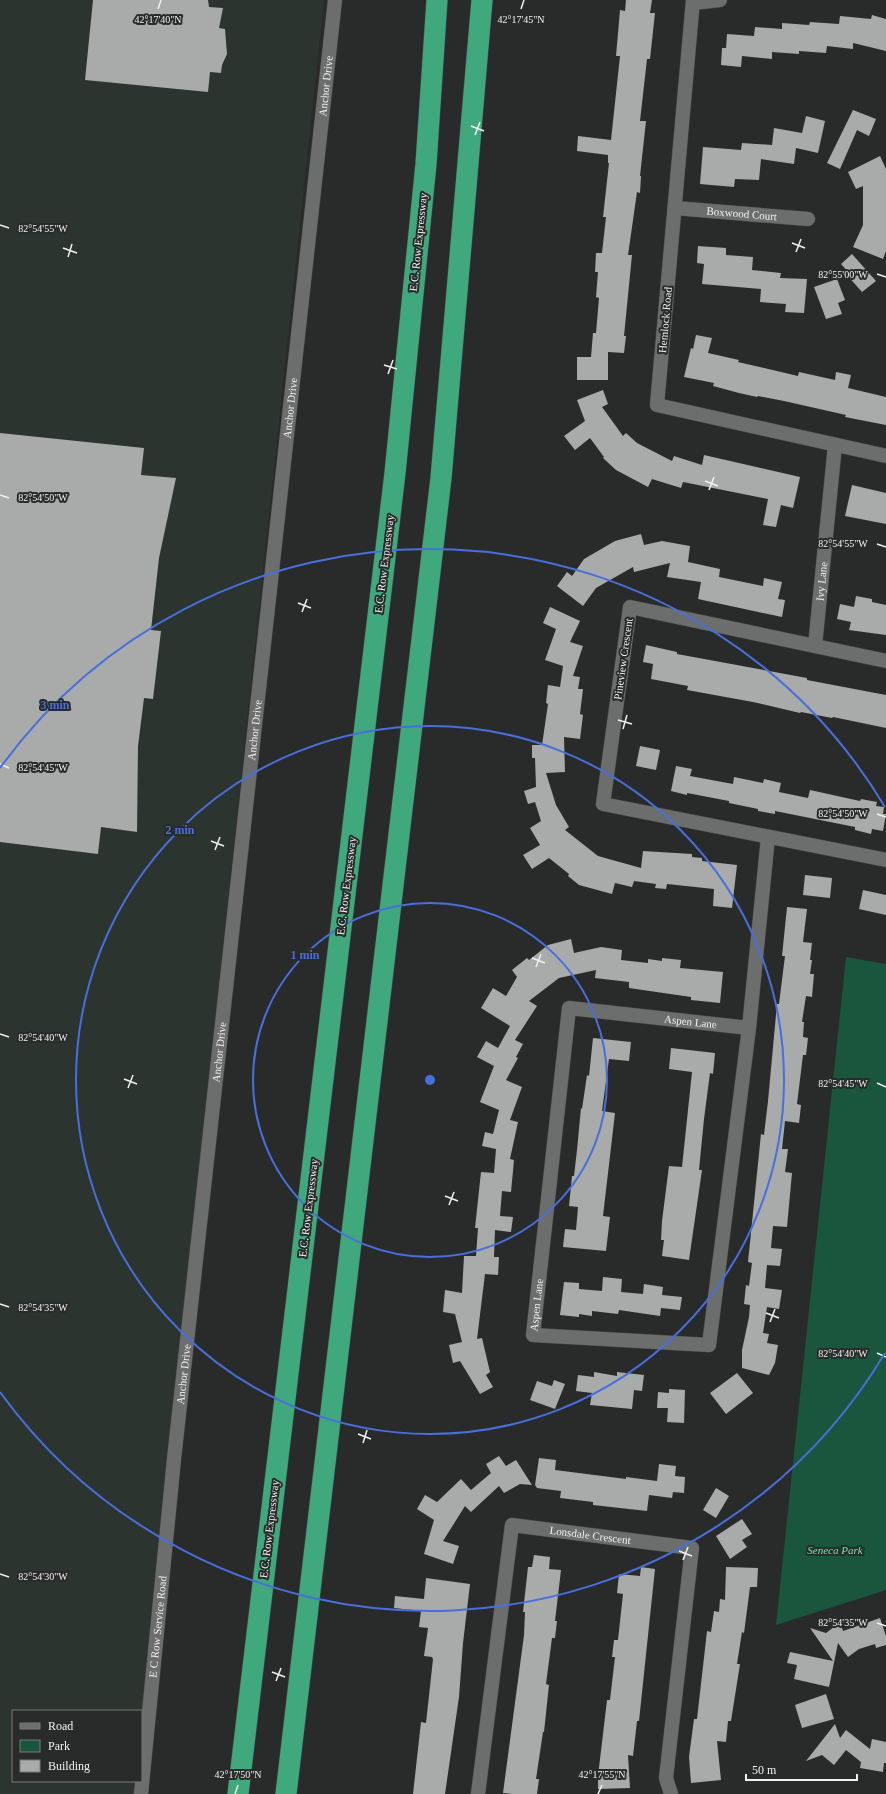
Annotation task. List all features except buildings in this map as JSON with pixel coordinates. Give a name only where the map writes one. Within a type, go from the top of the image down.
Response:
[{"type":"highway","name":"E.C. Row Expressway","points":[[238,1794],[395,473],[426,164],[437,0]]},
{"type":"highway","points":[[286,1794],[441,478],[482,0]]},
{"type":"street","name":"Anchor Drive","points":[[174,1459],[335,0]]},
{"type":"street","points":[[693,1],[720,0]]},
{"type":"street","name":"Hemlock Road","points":[[693,1],[657,405],[886,456]]},
{"type":"street","name":"Boxwood Court","points":[[675,208],[808,219]]},
{"type":"street","name":"Ivy Lane","points":[[815,646],[834,445]]},
{"type":"street","name":"Pineview Crescent","points":[[886,661],[630,607],[603,804],[886,860]]},
{"type":"street","name":"Aspen Lane","points":[[748,1028],[569,1008],[533,1335],[710,1345],[748,1028],[768,837]]},
{"type":"street","name":"E C Row Service Road","points":[[141,1794],[174,1459]]},
{"type":"street","name":"Lonsdale Crescent","points":[[478,1794],[512,1525],[692,1548],[666,1778],[671,1794]]},
{"type":"shaded area","points":[[0,0],[324,0],[166,1478],[142,1720],[142,1710],[12,1710],[12,1782],[136,1782],[135,1794],[0,1794]]},
{"type":"green space","name":"Seneca Park","points":[[846,957],[886,964],[886,1590],[776,1625]]}]
